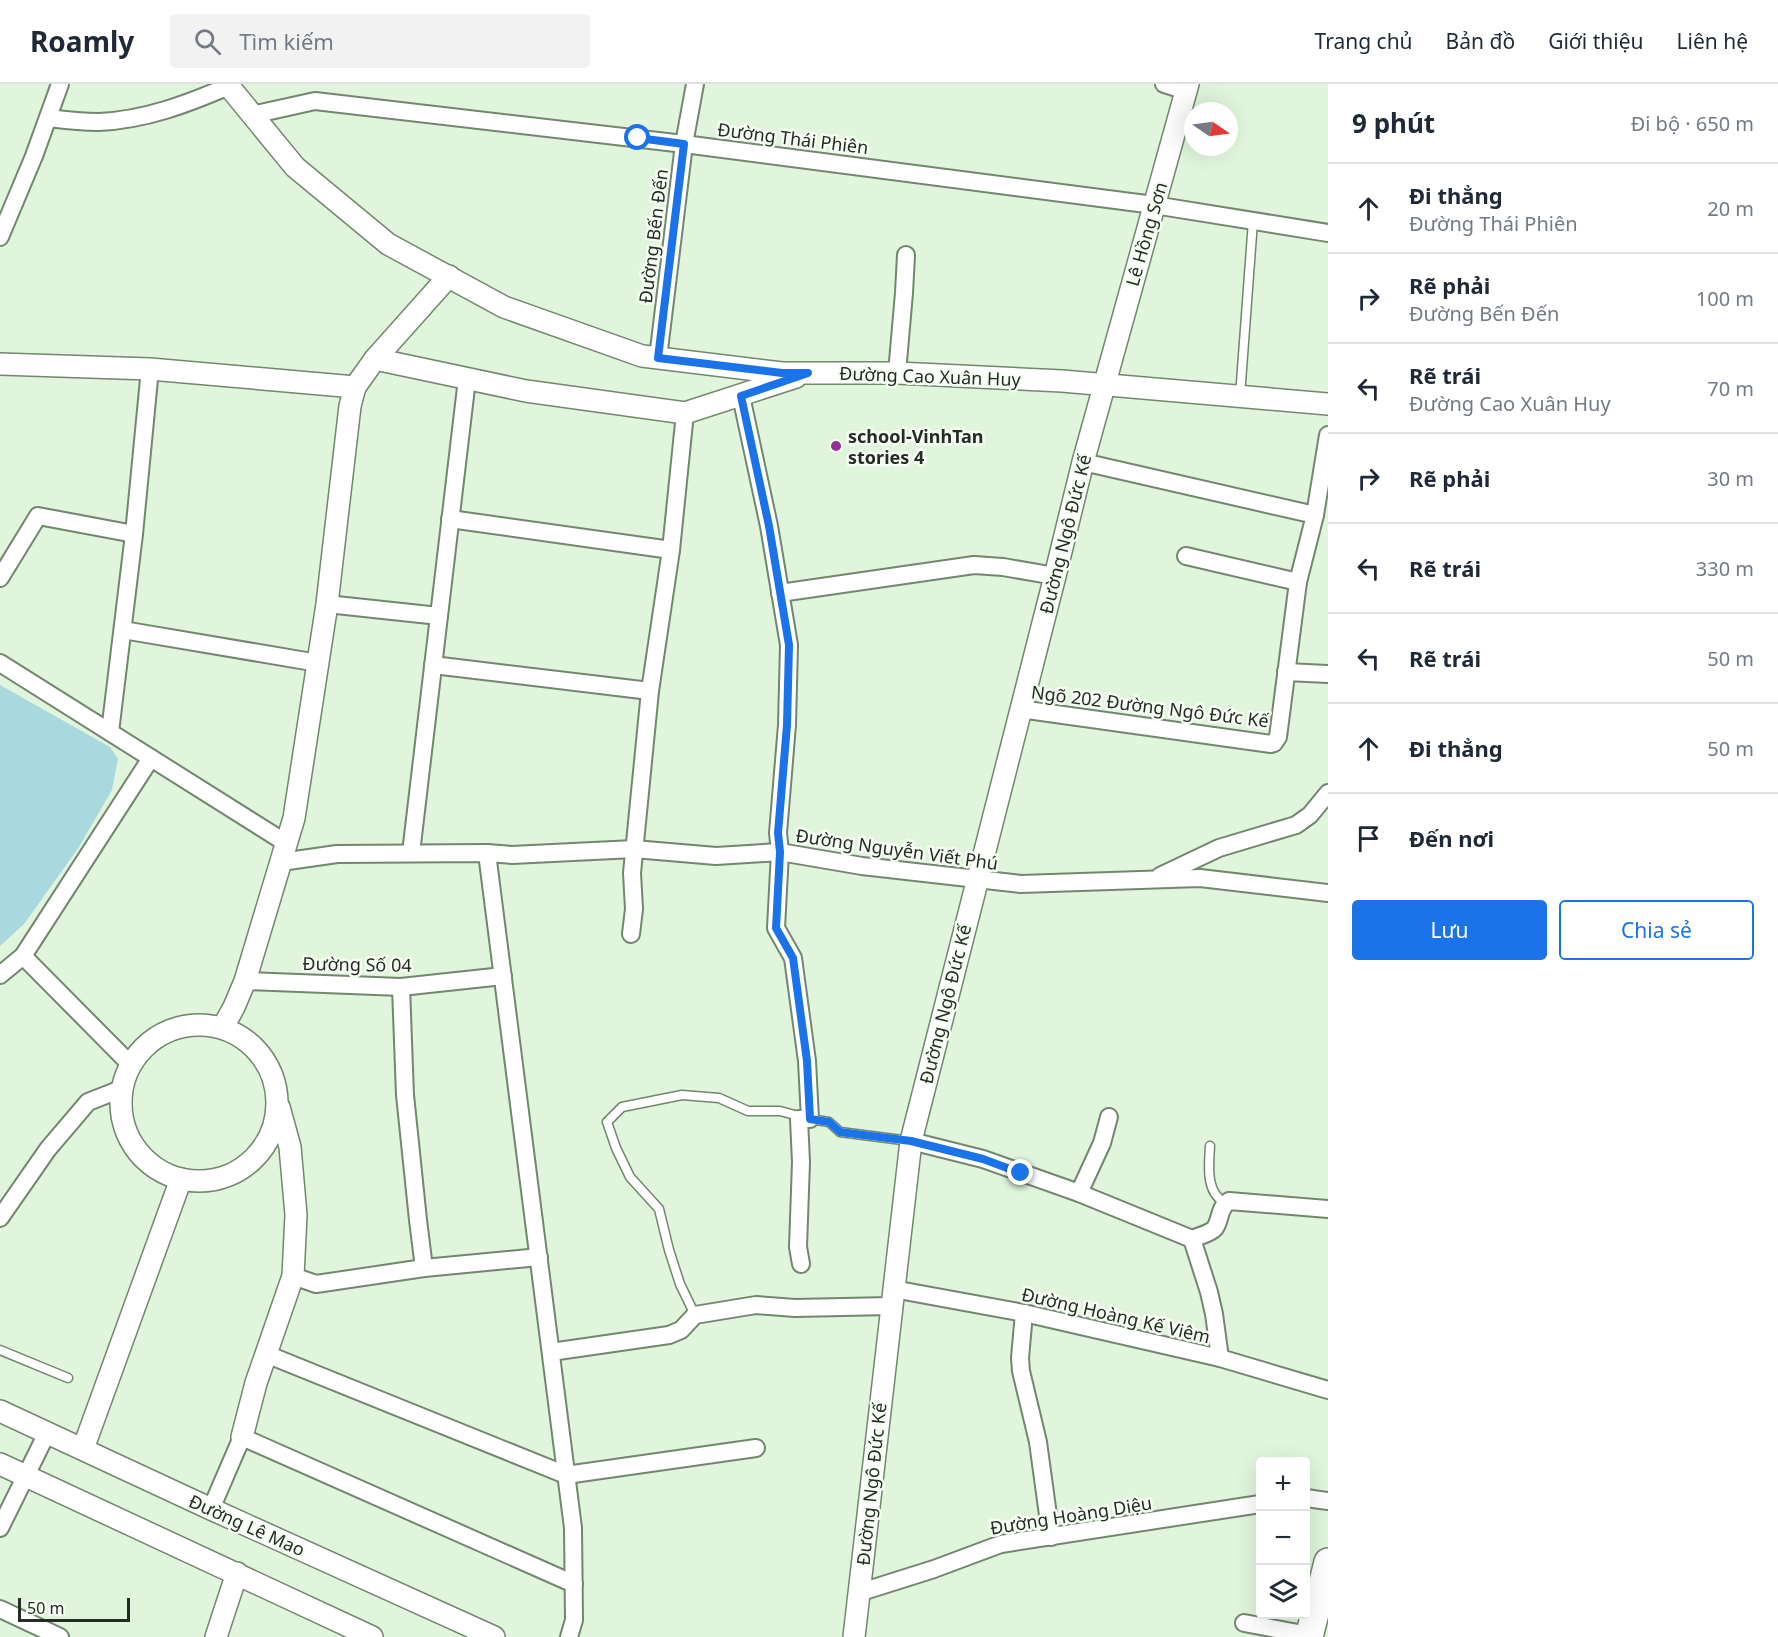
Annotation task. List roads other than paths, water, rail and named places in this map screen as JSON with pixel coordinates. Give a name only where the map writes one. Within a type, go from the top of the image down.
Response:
[{"type":"main road","points":[[1309,1636],[1328,1562]]},
{"type":"street","points":[[0,237],[34,156],[60,84]]},
{"type":"street","name":"Đường Bến Đến","points":[[658,358],[684,144],[695,84]]},
{"type":"street","points":[[1164,84],[1187,88]]},
{"type":"street","points":[[48,118],[97,122],[153,114],[186,105],[228,85]]},
{"type":"street","name":"Đường Cao Xuân Huy","points":[[228,85],[295,167],[388,244],[504,307],[642,356],[782,373],[897,373],[1062,381],[1328,404]]},
{"type":"street","name":"Lê Hồng Sơn","points":[[1103,384],[1187,88]]},
{"type":"street","name":"Đường Thái Phiên","points":[[252,115],[315,101],[684,144],[1154,205],[1328,233]]},
{"type":"street","points":[[897,373],[906,255]]},
{"type":"street","points":[[223,1027],[245,981],[294,819],[327,604],[350,406],[355,387],[375,359],[448,276]]},
{"type":"street","points":[[375,359],[526,391],[685,413],[808,373]]},
{"type":"street","points":[[0,364],[150,369],[355,387]]},
{"type":"street","points":[[110,732],[134,534],[150,369]]},
{"type":"street","points":[[411,853],[467,379]]},
{"type":"street","name":"Đường Ngô Đức Kế","points":[[854,1637],[911,1141],[1103,384]]},
{"type":"street","points":[[741,396],[769,526],[789,645],[787,725],[778,833],[780,852],[776,928],[793,958],[807,1061],[810,1119],[799,1119],[801,1162],[798,1247],[801,1264]]},
{"type":"street","points":[[630,934],[634,909],[632,873],[650,691],[671,550],[685,413]]},
{"type":"street","name":"Ngõ 202 Đường Ngô Đức Kế","points":[[1020,710],[1274,743],[1278,737],[1298,582],[1315,515],[1328,435]]},
{"type":"street","points":[[1083,462],[1315,515]]},
{"type":"street","points":[[0,578],[38,516],[134,534]]},
{"type":"street","points":[[450,519],[671,550]]},
{"type":"street","points":[[1186,556],[1298,582]]},
{"type":"street","points":[[780,593],[974,565],[1003,567],[1055,576]]},
{"type":"street","points":[[327,604],[439,616]]},
{"type":"street","points":[[123,630],[318,663]]},
{"type":"street","points":[[0,663],[151,758],[284,852]]},
{"type":"street","points":[[433,665],[650,691]]},
{"type":"street","points":[[1286,672],[1328,674]]},
{"type":"street","points":[[0,975],[23,957],[151,758]]},
{"type":"street","points":[[1154,878],[1219,848],[1296,825],[1310,814],[1328,793]]},
{"type":"street","name":"Đường Nguyễn Viết Phú","points":[[284,852],[512,855],[634,849],[716,856],[780,852],[862,866],[1021,884],[1200,878],[1328,893]]},
{"type":"street","points":[[487,853],[573,1528],[574,1620],[569,1637]]},
{"type":"street","points":[[23,957],[130,1064]]},
{"type":"street","name":"Đường Số 04","points":[[245,981],[401,987],[503,976]]},
{"type":"street","points":[[401,987],[405,1095],[424,1268]]},
{"type":"street","points":[[211,1509],[242,1437],[256,1383],[292,1276],[296,1215],[290,1147],[274,1079],[263,1056],[245,1038],[223,1027],[196,1024],[170,1029],[148,1043],[130,1064],[121,1089],[121,1116],[129,1141],[146,1162],[169,1176],[195,1182],[221,1179],[244,1168],[262,1151],[274,1128],[278,1103]]},
{"type":"street","points":[[0,1218],[48,1149],[88,1102],[121,1089]]},
{"type":"street","points":[[1079,1194],[1099,1151],[1109,1117]]},
{"type":"street","points":[[911,1141],[983,1159],[1192,1239],[1215,1228],[1225,1203],[1229,1201],[1328,1209]]},
{"type":"street","points":[[82,1449],[181,1179]]},
{"type":"street","points":[[1192,1239],[1209,1292],[1220,1358]]},
{"type":"street","points":[[292,1276],[316,1284],[424,1268],[539,1257]]},
{"type":"street","name":"Đường Hoàng Kế Viêm","points":[[695,1315],[756,1305],[795,1308],[892,1298],[1024,1313],[1220,1358],[1328,1390]]},
{"type":"street","points":[[1024,1313],[1021,1365],[1038,1442],[1052,1537]]},
{"type":"street","points":[[551,1352],[669,1335],[681,1330],[695,1315]]},
{"type":"street","points":[[266,1354],[566,1475],[756,1448]]},
{"type":"street","name":"Đường Lê Mao","points":[[0,1411],[494,1637]]},
{"type":"street","points":[[0,1528],[47,1433]]},
{"type":"street","points":[[242,1437],[574,1584]]},
{"type":"street","points":[[0,1464],[372,1637]]},
{"type":"street","points":[[1310,1499],[1328,1501]]},
{"type":"street","name":"Đường Hoàng Diệu","points":[[858,1593],[934,1569],[990,1547],[1256,1505]]},
{"type":"street","points":[[216,1637],[237,1573]]},
{"type":"street","points":[[0,1609],[60,1637]]},
{"type":"street","points":[[1244,1623],[1309,1636]]},
{"type":"lane","points":[[1240,396],[1253,221]]},
{"type":"lane","points":[[695,1315],[680,1284],[659,1209],[630,1177],[616,1148],[607,1122],[622,1107],[682,1095],[718,1098],[748,1111],[780,1110],[829,1122],[840,1132],[911,1141]]},
{"type":"lane","points":[[1210,1146],[1208,1175],[1214,1192],[1219,1200],[1225,1203]]},
{"type":"lane","points":[[0,1350],[68,1378]]},
{"type":"water","points":[[0,685],[110,747],[118,759],[112,790],[79,847],[24,924],[0,946]]},
{"type":"place","name":"school-VinhTan stories 4","points":[[836,446]]}]
